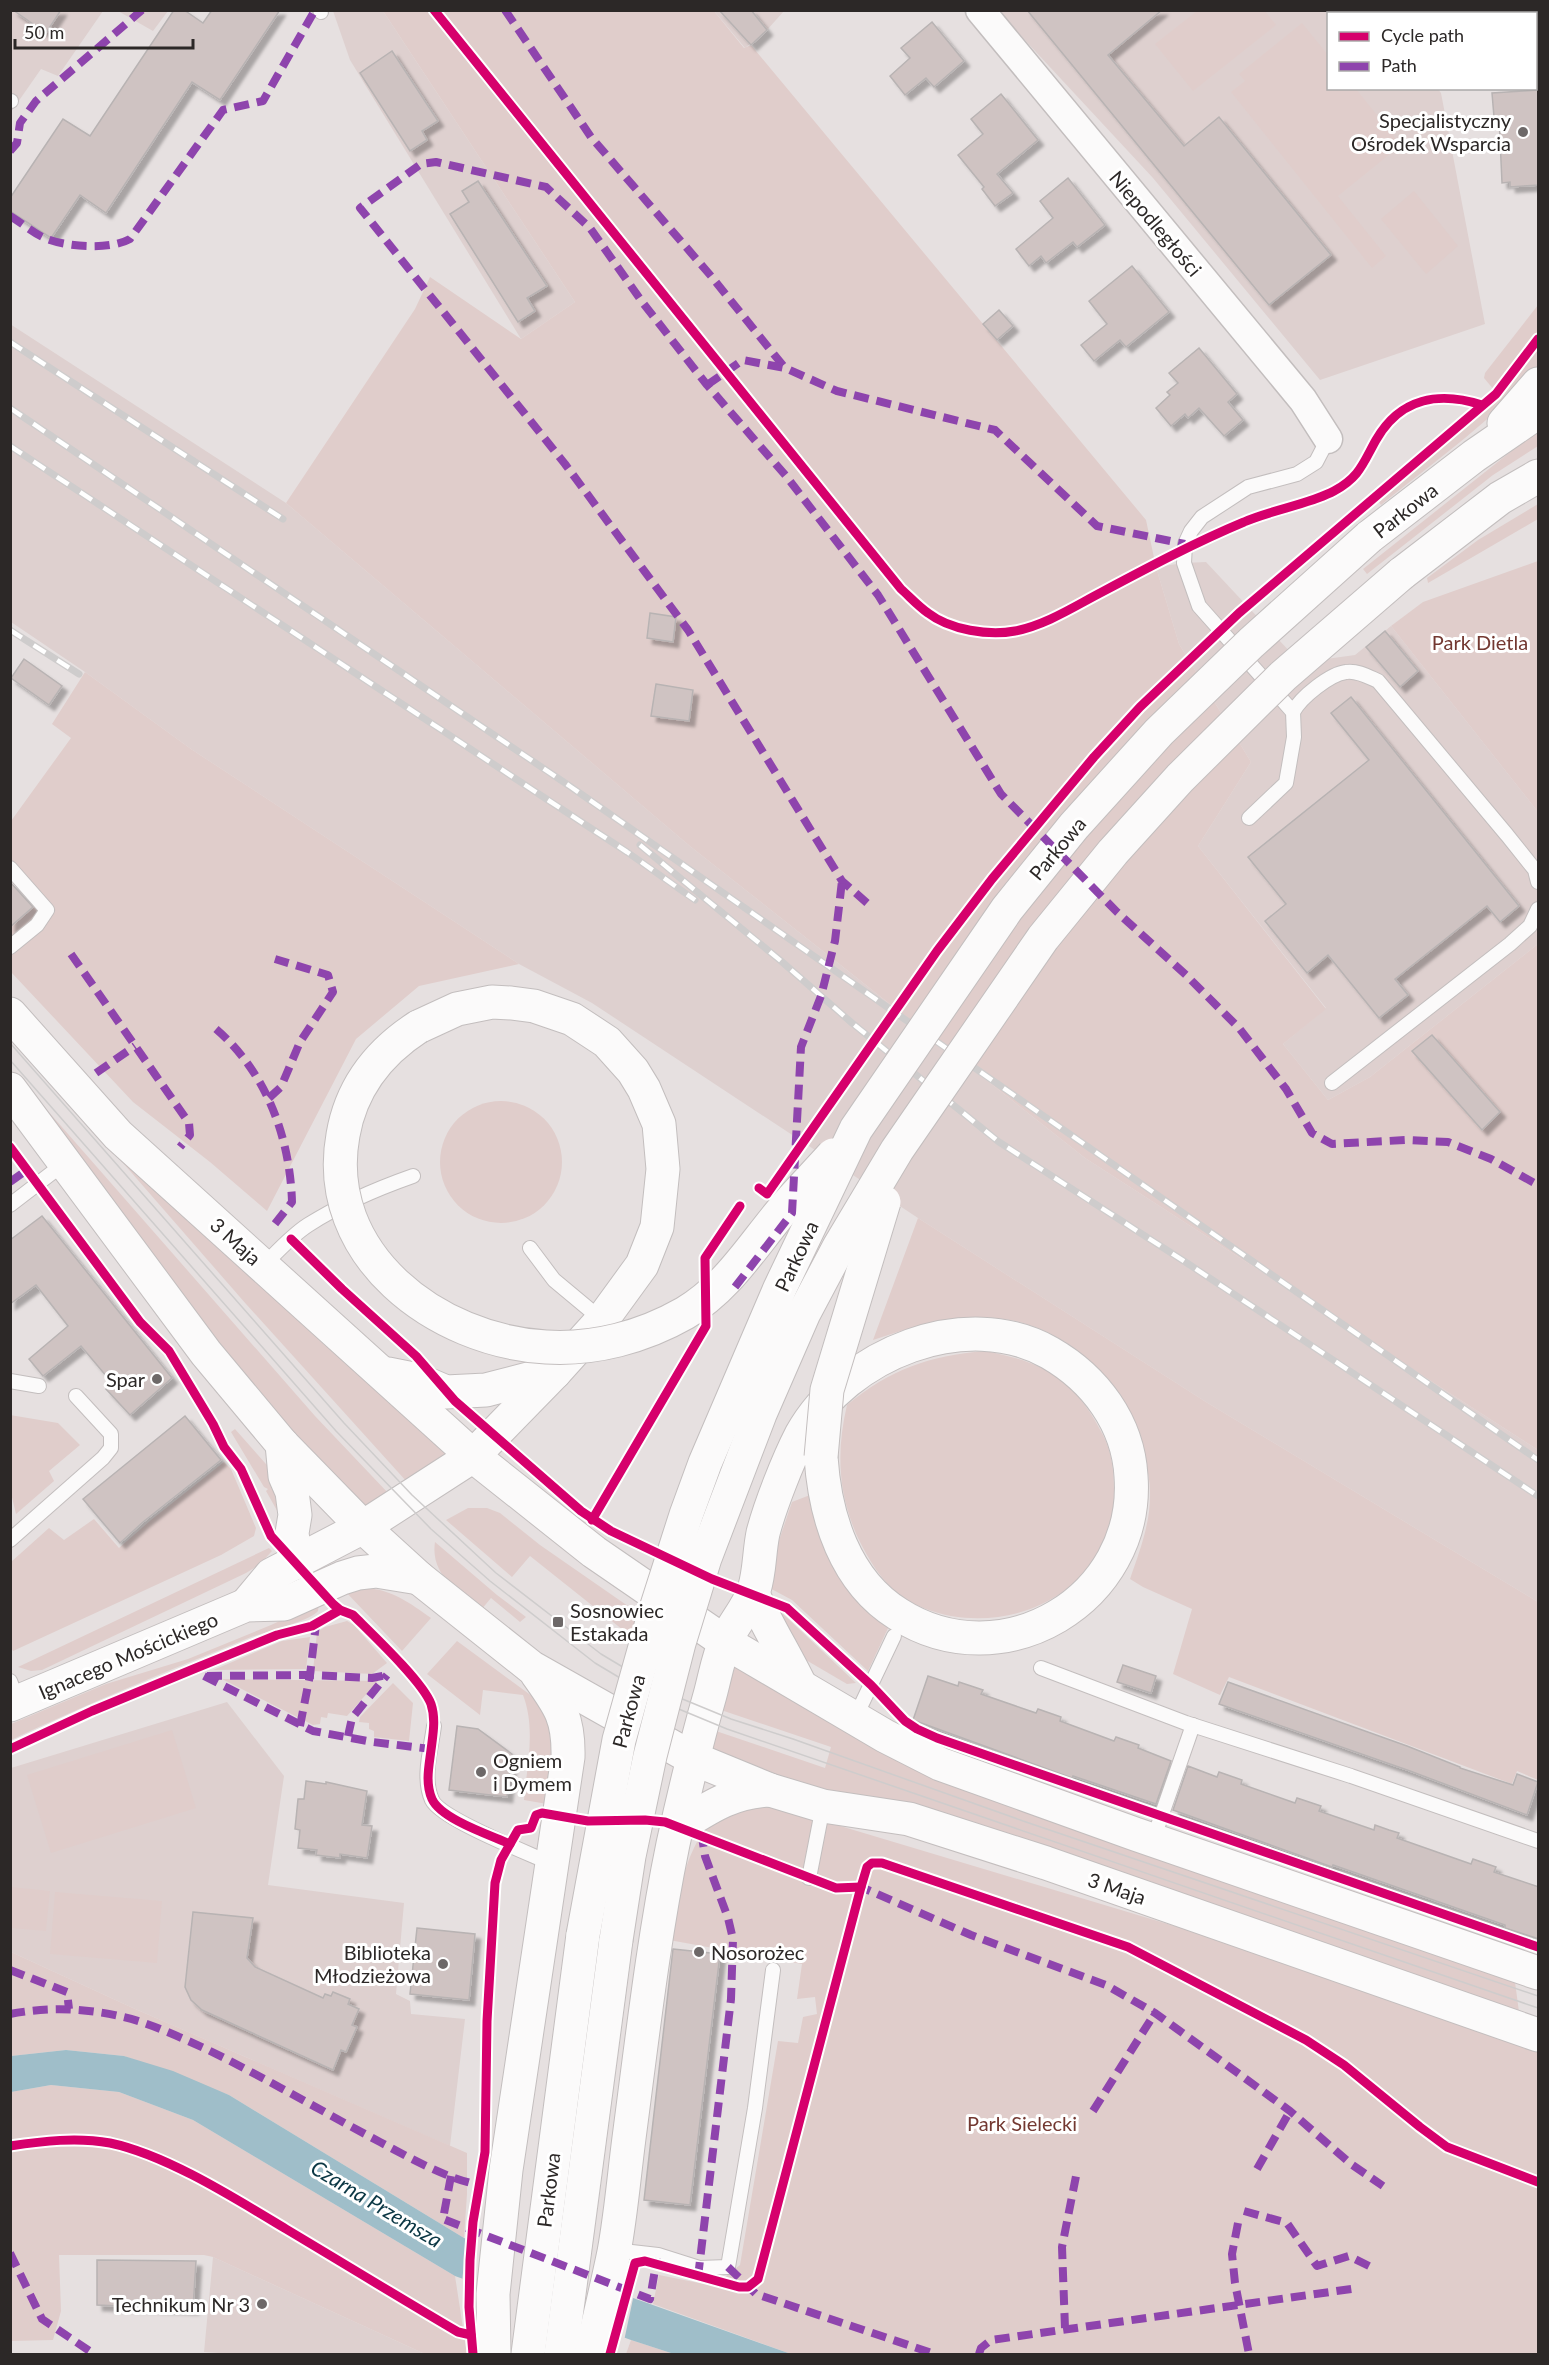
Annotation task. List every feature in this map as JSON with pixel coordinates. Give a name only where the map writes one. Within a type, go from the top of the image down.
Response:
[{"type":"street","name":"Niepodległości","points":[[980,10],[1303,400],[1328,439]]},
{"type":"street","points":[[1474,456],[1539,384]]},
{"type":"street","name":"Parkowa","points":[[528,2348],[583,1935],[619,1740],[654,1615],[705,1463],[780,1288],[856,1129],[1007,909],[1074,826],[1159,732],[1251,642],[1369,537],[1474,456],[1539,412]]},
{"type":"street","name":"Parkowa","points":[[571,2352],[576,2234],[629,1856],[650,1756],[679,1643],[705,1558],[760,1414],[804,1313],[839,1247],[897,1150],[1042,938],[1113,852],[1180,778],[1283,676],[1401,574],[1500,498],[1539,476]]},
{"type":"street","name":"Ignacego Mościckiego","points":[[246,1605],[270,1575],[363,1527],[473,1456],[555,1372],[602,1320],[642,1265],[657,1227],[663,1159],[658,1124],[644,1089],[633,1071],[607,1042],[589,1028],[572,1019],[534,1006],[511,1003],[476,1004],[457,1009],[418,1027],[385,1051],[352,1101],[345,1122],[340,1164],[345,1202],[359,1239],[397,1286],[413,1299],[467,1330],[506,1342],[546,1348],[610,1342],[648,1330],[686,1312],[731,1275],[780,1213],[856,1129]]},
{"type":"street","name":"3 Maja","points":[[10,1014],[118,1135],[473,1456],[594,1552],[725,1642]]},
{"type":"street","points":[[10,1089],[206,1353],[282,1444],[363,1527],[420,1578],[531,1667],[563,1714],[568,1735],[568,1756],[550,1863],[506,2170],[493,2294],[493,2349]]},
{"type":"street","points":[[571,2352],[614,2250],[650,1975],[692,1758],[725,1642],[753,1594],[763,1534],[794,1449],[804,1430],[832,1393],[885,1357],[911,1346],[952,1336],[975,1334],[996,1336],[1036,1346],[1053,1355],[1089,1383],[1104,1401],[1123,1438],[1129,1457],[1131,1489],[1127,1528],[1121,1547],[1098,1583],[1070,1609],[1051,1621],[1007,1636],[960,1637],[938,1632],[899,1615],[881,1601],[851,1565],[826,1503],[821,1457],[822,1433],[827,1390],[884,1202],[897,1150]]},
{"type":"street","points":[[382,1372],[418,1380],[446,1392],[486,1390],[555,1372]]},
{"type":"street","points":[[282,1444],[285,1476],[292,1492],[295,1515],[291,1533],[296,1563]]},
{"type":"street","name":"Ignacego Mościckiego","points":[[13,1696],[246,1605],[284,1604],[358,1573],[376,1571],[420,1578]]},
{"type":"street","points":[[753,1594],[767,1626],[785,1654],[800,1685]]},
{"type":"street","points":[[725,1642],[855,1719],[940,1764],[1539,1973]]},
{"type":"street","name":"3 Maja","points":[[531,1667],[692,1758],[770,1790],[823,1806],[909,1819],[1046,1863],[1539,2035]]},
{"type":"street","points":[[678,1827],[717,1802],[734,1795],[749,1791],[770,1790]]},
{"type":"lane","points":[[1249,818],[1286,783],[1294,736],[1293,712],[1199,606],[1184,563],[1185,544],[1191,531],[1202,517],[1248,487],[1297,474],[1316,462],[1328,439]]},
{"type":"lane","points":[[1293,712],[1311,692],[1329,679],[1346,672],[1363,674],[1378,681],[1507,835],[1534,870],[1539,882]]},
{"type":"lane","points":[[10,868],[47,910],[38,925],[10,946]]},
{"type":"lane","points":[[1332,1083],[1510,944],[1530,926],[1539,909]]},
{"type":"lane","points":[[10,1205],[66,1162]]},
{"type":"lane","points":[[263,1266],[307,1226],[366,1193],[413,1176]]},
{"type":"lane","points":[[530,1248],[554,1280],[602,1320]]},
{"type":"lane","points":[[10,1381],[39,1386]]},
{"type":"lane","points":[[10,1540],[103,1458],[111,1448],[111,1434],[76,1396]]},
{"type":"lane","points":[[855,1719],[894,1636]]},
{"type":"lane","points":[[1041,1668],[1193,1725],[1351,1776],[1539,1841]]},
{"type":"lane","points":[[1153,1840],[1193,1725]]},
{"type":"lane","points":[[434,1726],[428,1778],[432,1800],[437,1808],[459,1821],[550,1863]]},
{"type":"lane","points":[[809,1878],[823,1806]]},
{"type":"lane","points":[[614,2250],[658,2255],[699,2268],[728,2267],[755,2108],[773,1970]]},
{"type":"shaded area","points":[[11,11],[103,11],[58,76],[41,69],[11,112]]},
{"type":"shaded area","points":[[118,11],[168,11],[153,31]]},
{"type":"shaded area","points":[[333,11],[383,11],[575,302],[521,339],[350,60]]},
{"type":"shaded area","points":[[714,11],[784,11],[767,30],[745,48]]},
{"type":"shaded area","points":[[998,11],[1380,11],[1327,12],[1327,90],[1439,90],[1441,93],[1485,324],[1320,380],[1153,178]]},
{"type":"shaded area","points":[[10,324],[286,503],[691,847],[1085,1158],[1538,1450],[1538,1602],[1206,1402],[918,1218],[592,1003],[519,964],[191,749],[85,672],[11,622]]},
{"type":"shaded area","points":[[1206,562],[1293,655],[1319,660],[1355,655],[1391,626],[1538,812],[1538,944],[1370,1077],[1328,1100],[1283,1044],[1326,1008],[1198,846],[1251,762],[1179,644],[1156,567]]},
{"type":"shaded area","points":[[227,1702],[284,1776],[268,1885],[404,1903],[396,1994],[410,2001],[411,2014],[465,2019],[450,2146],[133,2008],[11,1952],[11,1768]]},
{"type":"shaded area","name":"Technikum Nr 3","points":[[213,2257],[425,2354],[204,2352]]},
{"type":"green space","points":[[383,11],[714,11],[744,48],[751,45],[1146,520],[1156,567],[1179,644],[1251,762],[1198,846],[1326,1009],[1283,1044],[1328,1100],[1370,1077],[1538,944],[1538,1450],[1085,1158],[691,847],[286,503],[415,309],[430,277],[521,339],[575,302]]},
{"type":"green space","points":[[1197,11],[1265,11],[1276,25],[1193,91],[1155,44]]},
{"type":"green space","points":[[1302,23],[1327,54],[1327,90],[1357,90],[1401,145],[1338,196],[1386,256],[1372,268],[1231,92],[1245,81],[1239,74]]},
{"type":"green space","points":[[1414,191],[1458,246],[1426,274],[1381,219]]},
{"type":"green space","points":[[1538,305],[1538,331],[1494,390],[1484,378],[1485,373]]},
{"type":"green space","points":[[1538,347],[1538,368],[1521,387],[1463,440],[1381,505],[1379,502],[1500,397]]},
{"type":"green space","points":[[1538,430],[1538,446],[1493,475],[1367,574],[1363,569]]},
{"type":"green space","points":[[1538,504],[1538,519],[1428,583],[1427,578],[1478,540]]},
{"type":"green space","name":"Park Dietla","points":[[1538,561],[1538,812],[1391,626],[1423,602]]},
{"type":"green space","points":[[85,672],[191,749],[519,964],[419,986],[356,1039],[267,1211],[210,1162],[133,1102],[11,972],[11,927],[35,906],[11,879],[11,821],[71,738],[52,724]]},
{"type":"green space","points":[[501,1101],[524,1105],[544,1119],[558,1139],[562,1162],[558,1185],[544,1205],[524,1219],[501,1223],[478,1219],[458,1205],[444,1185],[440,1162],[444,1139],[458,1119],[478,1105]]},
{"type":"green space","points":[[76,1109],[446,1452],[443,1456],[407,1482],[246,1304]]},
{"type":"green space","points":[[47,1110],[315,1416],[389,1494],[365,1510],[327,1473],[223,1355]]},
{"type":"green space","points":[[918,1218],[1206,1402],[1538,1602],[1538,1780],[1517,1771],[1512,1784],[1229,1677],[1220,1695],[1173,1674],[1192,1609],[1130,1579],[1147,1525],[1150,1502],[1149,1477],[1139,1437],[1128,1411],[1114,1387],[1096,1366],[1074,1348],[1051,1334],[1025,1324],[997,1318],[950,1319],[873,1340]]},
{"type":"green space","points":[[985,1351],[1026,1361],[1042,1368],[1070,1387],[1082,1401],[1093,1417],[1109,1450],[1114,1477],[1111,1521],[1100,1549],[1084,1572],[1064,1591],[1039,1605],[1011,1615],[982,1618],[951,1616],[925,1609],[901,1596],[876,1570],[858,1538],[851,1522],[843,1489],[840,1456],[843,1422],[847,1405],[895,1373],[946,1356]]},
{"type":"green space","points":[[10,1415],[58,1423],[80,1445],[49,1471],[54,1481],[16,1514],[10,1489]]},
{"type":"green space","points":[[235,1429],[273,1472],[284,1523],[266,1491],[268,1489],[264,1487],[231,1432]]},
{"type":"green space","points":[[224,1462],[231,1469],[256,1528],[254,1536],[221,1555],[13,1651],[10,1646],[11,1562],[49,1528],[64,1540],[94,1519],[119,1548]]},
{"type":"green space","points":[[810,1495],[818,1533],[840,1577],[889,1626],[868,1671],[792,1600],[764,1585],[792,1502]]},
{"type":"green space","points":[[468,1508],[487,1508],[500,1513],[540,1545],[674,1638],[667,1665],[530,1556],[512,1577],[446,1520]]},
{"type":"green space","points":[[435,1542],[526,1617],[520,1622],[491,1598],[481,1610],[463,1596],[441,1573],[435,1554]]},
{"type":"green space","points":[[269,1548],[272,1551],[259,1565],[246,1573],[42,1670],[31,1671],[18,1667]]},
{"type":"green space","points":[[365,1588],[392,1594],[431,1618],[402,1651],[345,1591]]},
{"type":"green space","points":[[319,1603],[318,1611],[307,1618],[251,1637],[190,1662],[11,1740],[11,1724],[106,1684],[188,1659]]},
{"type":"green space","points":[[770,1608],[783,1614],[856,1683],[847,1684],[806,1660]]},
{"type":"green space","points":[[347,1621],[354,1625],[387,1663],[372,1674],[313,1671],[317,1632],[325,1627]]},
{"type":"green space","points":[[310,1637],[306,1669],[213,1670],[282,1641]]},
{"type":"green space","points":[[457,1641],[536,1699],[555,1732],[547,1804],[524,1800],[530,1734],[523,1695],[483,1690],[480,1715],[427,1674]]},
{"type":"green space","points":[[736,1664],[1515,1982],[1519,2012],[825,1794],[709,1752],[716,1731],[825,1768],[831,1747],[721,1710]]},
{"type":"green space","points":[[222,1679],[378,1681],[347,1716],[328,1713],[327,1718],[321,1717],[320,1724],[313,1725]]},
{"type":"green space","points":[[393,1683],[413,1703],[409,1741],[374,1737],[374,1731],[369,1729],[369,1723],[359,1722],[360,1717]]},
{"type":"green space","points":[[172,1730],[196,1808],[51,1853],[27,1775]]},
{"type":"green space","name":"Park Sielecki","points":[[777,1807],[1288,1960],[1538,2048],[1538,2354],[791,2354],[653,2304],[659,2275],[714,2286],[740,2265],[778,2041],[798,2043],[803,2017],[817,2014],[815,1997],[797,1999],[802,1964],[669,1940],[680,1888],[701,1835],[712,1822],[726,1813]]},
{"type":"green space","points":[[11,1887],[50,1891],[46,1931],[11,1928]]},
{"type":"green space","points":[[55,1892],[162,1901],[157,1963],[50,1954]]},
{"type":"green space","points":[[11,1952],[133,2008],[467,2153],[464,2238],[229,2095],[124,2056],[66,2050],[11,2056]]},
{"type":"green space","points":[[51,2085],[119,2092],[193,2120],[455,2276],[467,2354],[425,2354],[213,2257],[204,2255],[59,2255],[61,2311],[53,2340],[11,2341],[11,2092]]},
{"type":"green space","points":[[631,2340],[674,2354],[626,2354]]},
{"type":"water","name":"Czarna Przemsza","points":[[66,2050],[124,2056],[173,2071],[229,2095],[464,2238],[791,2354],[674,2354],[631,2340],[455,2276],[193,2120],[119,2092],[51,2085],[11,2092],[11,2056]]},
{"type":"pier","points":[[467,2236],[634,2294],[624,2341],[462,2282]]},
{"type":"building","points":[[13,10],[61,10],[46,33]]},
{"type":"building","points":[[174,10],[184,10],[203,23],[212,10],[280,10],[220,100],[192,82],[106,213],[80,195],[51,238],[10,211],[10,198],[63,119],[90,136]]},
{"type":"building","points":[[719,10],[751,10],[767,30],[751,45]]},
{"type":"building","points":[[1027,10],[1162,10],[1108,55],[1184,146],[1219,117],[1331,255],[1269,305]]},
{"type":"building","points":[[932,22],[964,61],[934,87],[926,78],[905,95],[890,76],[910,58],[901,48]]},
{"type":"building","points":[[392,51],[438,121],[422,131],[427,140],[410,151],[360,73]]},
{"type":"building","name":"Specjalistyczny Ośrodek Wsparcia","points":[[1539,90],[1539,185],[1510,187],[1510,182],[1502,183],[1499,117],[1494,117],[1492,93]]},
{"type":"building","points":[[1001,94],[1038,140],[997,174],[1013,193],[995,206],[982,189],[984,187],[958,155],[983,134],[971,119]]},
{"type":"building","points":[[1068,178],[1105,225],[1077,247],[1073,242],[1046,263],[1041,256],[1029,266],[1016,249],[1053,218],[1040,201]]},
{"type":"building","points":[[478,181],[547,286],[527,298],[535,311],[518,322],[450,214],[469,202],[462,191]]},
{"type":"building","points":[[1132,266],[1169,312],[1126,347],[1120,340],[1094,361],[1081,345],[1107,324],[1089,301]]},
{"type":"building","points":[[999,310],[1013,326],[997,340],[983,324]]},
{"type":"building","points":[[1199,348],[1237,394],[1228,402],[1243,420],[1224,436],[1199,408],[1188,418],[1185,414],[1171,426],[1156,408],[1170,395],[1167,392],[1178,383],[1169,373]]},
{"type":"building","points":[[650,613],[676,617],[673,642],[647,638]]},
{"type":"building","points":[[1385,631],[1418,671],[1400,687],[1366,647]]},
{"type":"building","points":[[24,659],[62,686],[49,705],[11,678]]},
{"type":"building","points":[[656,684],[693,690],[689,721],[651,716]]},
{"type":"building","points":[[1351,697],[1519,906],[1500,922],[1487,906],[1395,979],[1408,995],[1379,1018],[1328,955],[1307,973],[1265,921],[1286,904],[1248,857],[1369,760],[1331,713]]},
{"type":"building","points":[[10,882],[33,907],[10,927]]},
{"type":"building","points":[[1432,1035],[1500,1112],[1482,1130],[1412,1051]]},
{"type":"building","points":[[42,1216],[172,1378],[130,1415],[106,1389],[113,1384],[81,1346],[43,1376],[29,1359],[68,1326],[36,1285],[10,1304],[10,1240]]},
{"type":"building","points":[[185,1416],[221,1460],[120,1543],[83,1499]]},
{"type":"building","points":[[1123,1665],[1156,1676],[1151,1693],[1117,1682]]},
{"type":"building","points":[[928,1676],[958,1686],[959,1682],[983,1690],[981,1694],[1036,1713],[1038,1709],[1061,1717],[1060,1721],[1114,1741],[1116,1737],[1139,1745],[1138,1748],[1171,1761],[1156,1804],[1073,1776],[1072,1778],[913,1720]]},
{"type":"building","points":[[1228,1682],[1407,1746],[1460,1768],[1513,1785],[1517,1774],[1538,1782],[1527,1815],[1219,1704]]},
{"type":"building","name":"Ogniem i Dymem","points":[[457,1726],[478,1729],[512,1754],[507,1797],[449,1790]]},
{"type":"building","points":[[1188,1766],[1217,1777],[1219,1772],[1242,1780],[1241,1784],[1295,1803],[1297,1798],[1321,1806],[1319,1811],[1374,1830],[1375,1825],[1399,1833],[1397,1838],[1471,1864],[1473,1859],[1496,1867],[1494,1872],[1539,1887],[1539,1939],[1505,1928],[1505,1925],[1333,1865],[1332,1867],[1173,1810]]},
{"type":"building","points":[[306,1781],[326,1784],[326,1782],[367,1791],[362,1825],[372,1826],[367,1858],[340,1854],[340,1858],[316,1855],[317,1850],[298,1848],[300,1830],[295,1829],[298,1799],[304,1799]]},
{"type":"building","points":[[193,1912],[253,1918],[247,1958],[255,1967],[323,1998],[325,1994],[331,1996],[333,1992],[350,1999],[348,2004],[359,2009],[352,2025],[357,2027],[346,2052],[341,2050],[333,2070],[202,2010],[191,2000],[185,1987]]},
{"type":"building","name":"Biblioteka Młodzieżowa","points":[[417,1928],[475,1934],[469,2000],[410,1994]]},
{"type":"building","points":[[673,1949],[720,1954],[690,2205],[644,2200]]},
{"type":"building","points":[[97,2260],[196,2261],[193,2309],[97,2305]]},
{"type":"tram line","points":[[10,1043],[344,1423],[412,1495],[496,1573],[601,1654],[663,1691],[731,1719],[1538,1996]]},
{"type":"tram line","points":[[10,1060],[336,1431],[431,1529],[490,1581],[595,1663],[657,1700],[727,1729],[1538,2008]]},
{"type":"railway","points":[[10,342],[283,519]]},
{"type":"railway","points":[[10,408],[571,787],[1538,1460]]},
{"type":"railway","points":[[10,446],[627,852],[695,900]]},
{"type":"railway","points":[[10,630],[79,674]]},
{"type":"railway","points":[[640,845],[781,961],[852,1023],[999,1142],[1190,1265],[1538,1496]]},
{"type":"marked path","points":[[10,151],[17,143],[20,123],[36,101],[142,10]]},
{"type":"marked path","points":[[10,216],[42,237],[66,244],[100,246],[130,239],[223,110],[263,101],[315,10]]},
{"type":"marked path","points":[[505,10],[591,137],[711,276],[785,368]]},
{"type":"marked path","points":[[867,903],[842,881],[688,630],[565,464],[360,208],[421,164],[436,162],[546,187],[590,228],[643,303],[707,385],[786,476],[878,595],[1001,794],[1117,912],[1186,975],[1239,1028],[1286,1089],[1312,1133],[1332,1144],[1406,1140],[1448,1142],[1491,1159],[1538,1185]]},
{"type":"marked path","points":[[707,385],[743,360],[785,368],[837,391],[995,430],[1097,526],[1185,544]]},
{"type":"marked path","points":[[735,1287],[792,1213],[801,1047],[821,996],[835,941],[842,881]]},
{"type":"marked path","points":[[71,954],[189,1123],[190,1135],[180,1147]]},
{"type":"marked path","points":[[269,1098],[281,1087],[300,1042],[333,992],[328,975],[275,959]]},
{"type":"marked path","points":[[216,1029],[249,1065],[272,1107],[280,1130],[286,1154],[292,1202],[274,1225]]},
{"type":"marked path","points":[[96,1073],[135,1046]]},
{"type":"marked path","points":[[10,1182],[27,1170]]},
{"type":"marked path","points":[[300,1726],[310,1675],[316,1624]]},
{"type":"marked path","points":[[207,1676],[310,1675],[372,1678],[387,1675]]},
{"type":"marked path","points":[[348,1736],[352,1718],[387,1675]]},
{"type":"marked path","points":[[204,1676],[313,1731],[373,1742],[431,1749]]},
{"type":"marked path","points":[[698,2277],[731,1999],[733,1939],[728,1918],[705,1856],[702,1837]]},
{"type":"marked path","points":[[856,1887],[861,1887],[971,1935],[1106,1985],[1155,2013],[1290,2111],[1351,2164],[1383,2186]]},
{"type":"marked path","points":[[10,1970],[67,1992],[69,2009]]},
{"type":"marked path","points":[[10,2014],[51,2009],[92,2011],[152,2026],[226,2059],[429,2167],[480,2185]]},
{"type":"marked path","points":[[1093,2111],[1155,2013]]},
{"type":"marked path","points":[[1257,2169],[1290,2111]]},
{"type":"marked path","points":[[1065,2328],[1062,2247],[1077,2171]]},
{"type":"marked path","points":[[451,2176],[443,2219],[650,2299],[657,2258]]},
{"type":"marked path","points":[[1244,2211],[1287,2223],[1317,2266],[1349,2256],[1371,2267]]},
{"type":"marked path","points":[[1238,2223],[1232,2254],[1235,2283],[1249,2354]]},
{"type":"marked path","points":[[10,2253],[42,2319],[94,2354]]},
{"type":"marked path","points":[[728,2267],[756,2294],[935,2354]]},
{"type":"marked path","points":[[979,2354],[981,2348],[991,2340],[1358,2288]]},
{"type":"cycle path","points":[[434,10],[901,589],[924,610],[947,624],[994,633],[1015,631],[1038,624],[1226,530],[1255,518],[1314,500],[1343,486],[1364,463],[1386,426],[1409,407],[1422,401],[1436,399],[1451,399],[1482,405]]},
{"type":"cycle path","points":[[759,1188],[767,1194],[937,951],[992,879],[1094,757],[1140,707],[1239,613],[1496,394],[1538,339]]},
{"type":"cycle path","points":[[10,1147],[140,1322],[169,1351],[213,1424],[224,1447],[241,1469],[271,1536],[333,1604],[340,1610],[353,1615],[384,1646],[408,1671],[426,1695],[433,1710],[434,1721],[428,1781],[432,1799],[437,1806],[455,1820],[510,1844]]},
{"type":"cycle path","points":[[592,1520],[706,1326],[705,1258],[740,1206]]},
{"type":"cycle path","points":[[291,1239],[416,1356],[455,1401],[581,1511],[611,1531],[712,1579],[787,1608],[871,1685],[905,1721],[917,1729],[937,1738],[1538,1947]]},
{"type":"cycle path","points":[[10,1749],[92,1711],[277,1635],[312,1626],[340,1610]]},
{"type":"cycle path","points":[[473,2354],[469,2307],[470,2260],[473,2222],[485,2152],[487,2021],[495,1883],[501,1860],[518,1830],[531,1828],[536,1815],[542,1813],[588,1821],[665,1822],[836,1888],[861,1887]]},
{"type":"cycle path","points":[[610,2354],[635,2263],[645,2261],[739,2287],[748,2287],[758,2279],[861,1887],[867,1867],[872,1863],[882,1863],[1128,1947],[1306,2040],[1344,2065],[1447,2147],[1538,2182]]},
{"type":"cycle path","points":[[10,2146],[60,2140],[85,2140],[110,2143],[155,2157],[223,2192],[458,2332],[471,2335]]},
{"type":"place","name":"Specjalistyczny Ośrodek Wsparcia","points":[[1523,132]]},
{"type":"place","name":"Spar","points":[[157,1379]]},
{"type":"place","name":"Sosnowiec Estakada","points":[[558,1622]]},
{"type":"place","name":"Ogniem i Dymem","points":[[481,1772]]},
{"type":"place","name":"Nosorożec","points":[[699,1952]]},
{"type":"place","name":"Biblioteka Młodzieżowa","points":[[443,1964]]},
{"type":"place","name":"Technikum Nr 3","points":[[262,2304]]}]
